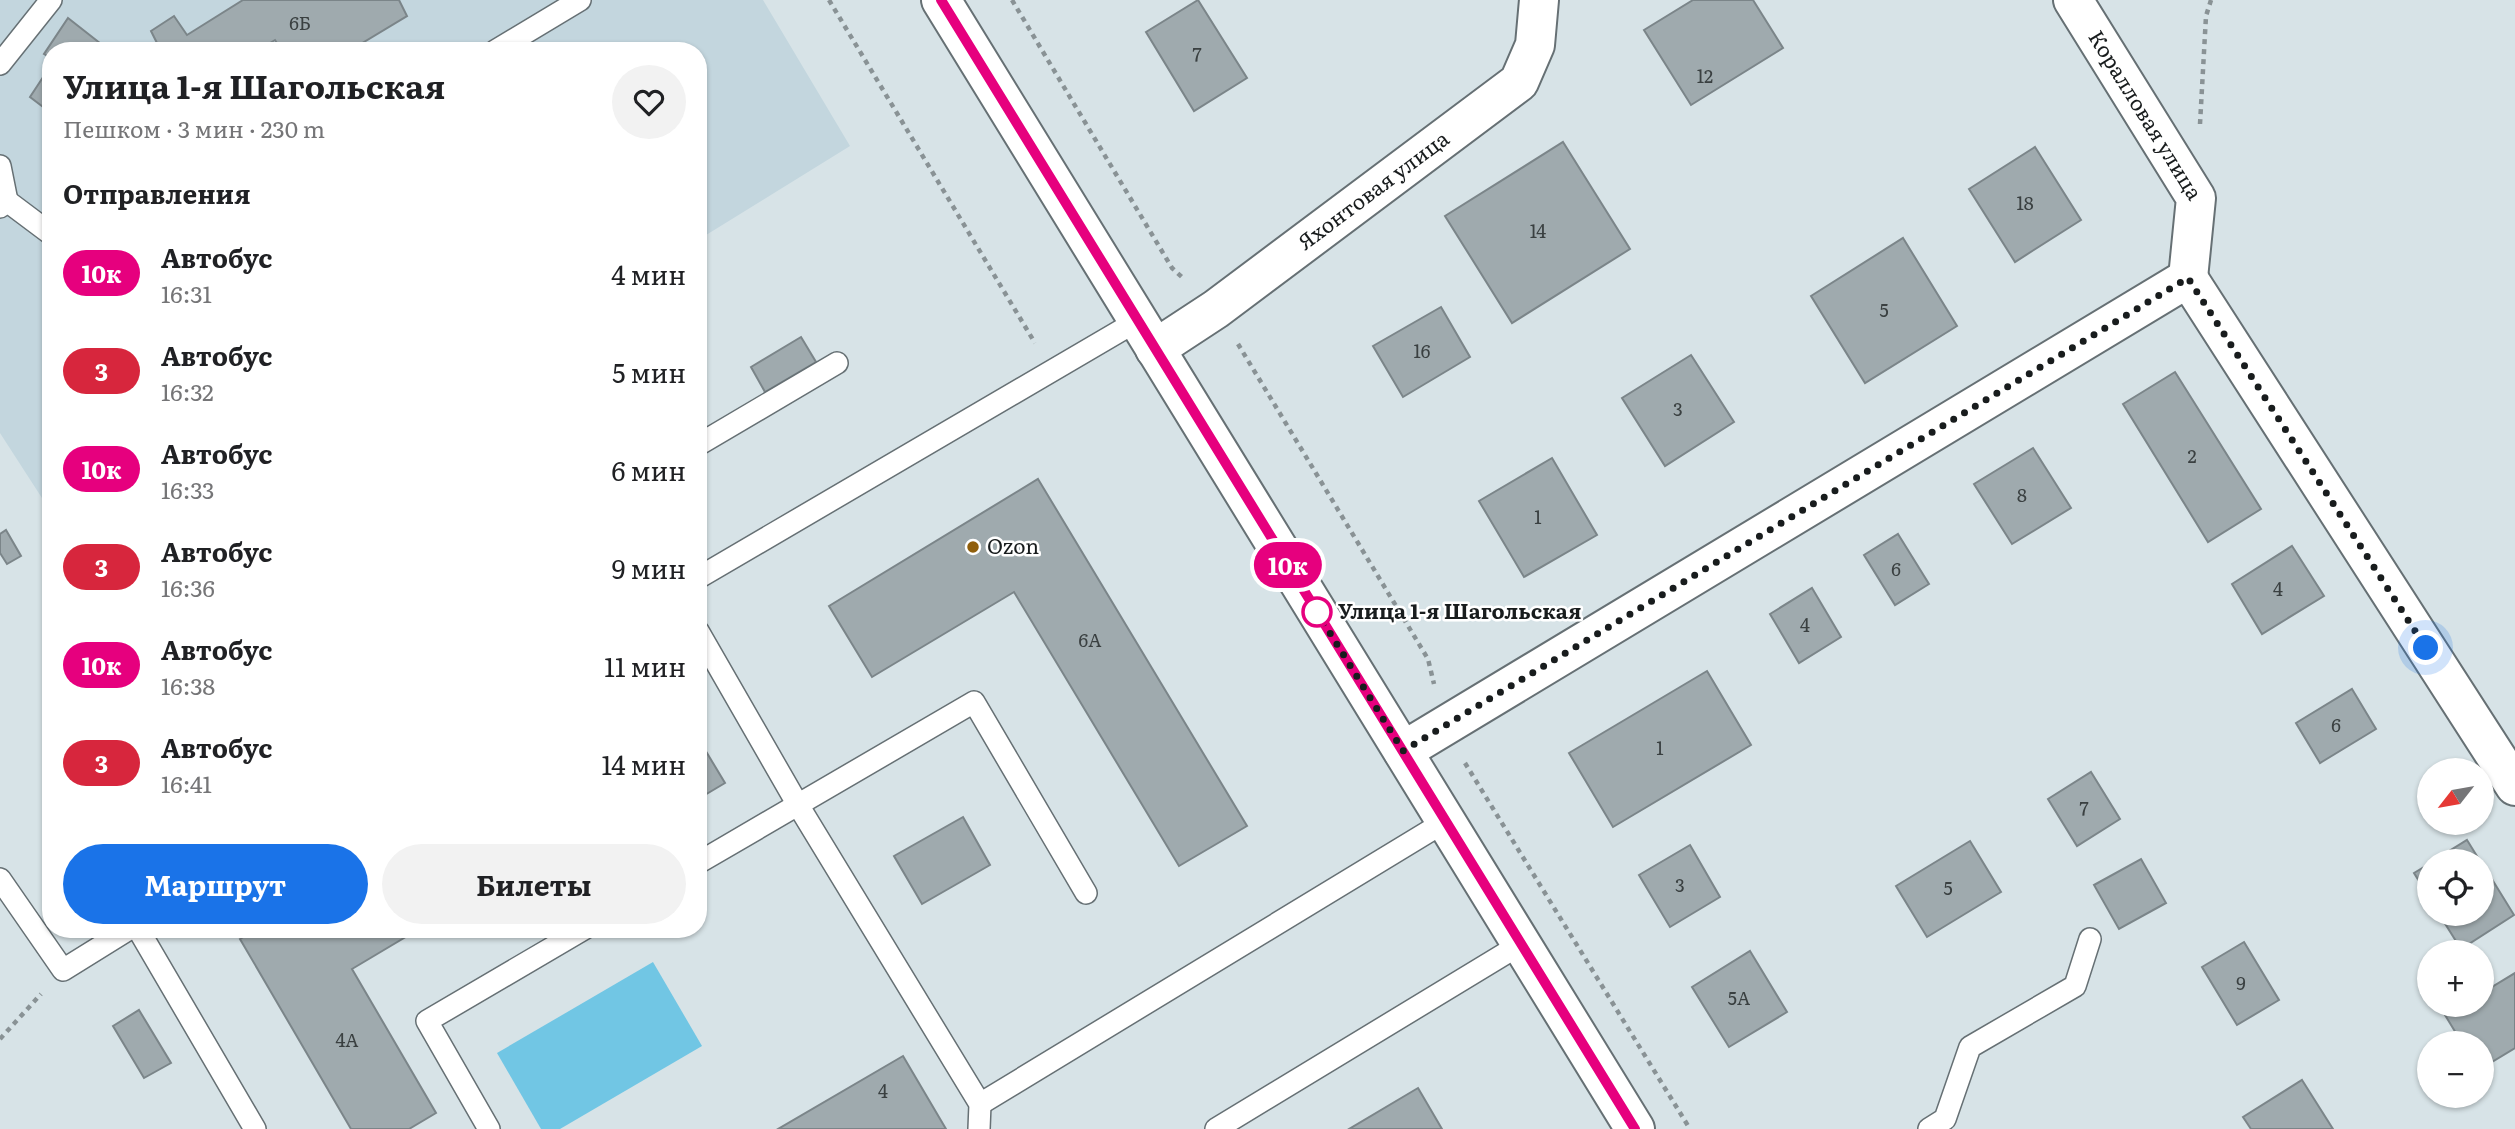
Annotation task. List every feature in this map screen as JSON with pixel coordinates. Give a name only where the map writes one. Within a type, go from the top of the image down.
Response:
[{"type":"street","points":[[941,0],[1635,1129]]},
{"type":"street","name":"Яхонтовая улица","points":[[1146,335],[1216,309],[1519,82],[1535,45],[1539,0]]},
{"type":"street","name":"Коралловая улица","points":[[2073,0],[2196,198],[2188,278]]},
{"type":"street","points":[[1403,751],[2188,278],[2515,786]]},
{"type":"lane","points":[[0,64],[51,0]]},
{"type":"lane","points":[[510,42],[580,0]]},
{"type":"lane","points":[[0,166],[4,204],[42,228]]},
{"type":"lane","points":[[707,573],[1051,371],[1146,335]]},
{"type":"lane","points":[[707,440],[838,363]]},
{"type":"lane","points":[[707,647],[798,805],[980,1104],[979,1129]]},
{"type":"lane","points":[[707,858],[974,702],[1086,893]]},
{"type":"lane","points":[[980,1104],[1446,821]]},
{"type":"lane","points":[[0,879],[63,970],[115,938]]},
{"type":"lane","points":[[143,938],[254,1129]]},
{"type":"lane","points":[[489,1129],[427,1021],[569,938]]},
{"type":"lane","points":[[1929,1129],[1945,1119],[1970,1046],[2074,986],[2090,939]]},
{"type":"lane","points":[[1216,1129],[1521,944]]},
{"type":"path","points":[[829,0],[1051,371]]},
{"type":"path","points":[[1012,0],[1172,268],[1216,309],[1428,659],[1443,727],[1690,1129]]},
{"type":"path","points":[[2200,133],[2206,16],[2211,0]]},
{"type":"path","points":[[0,1039],[63,970]]},
{"type":"shaded area","points":[[0,0],[763,0],[850,146],[707,234],[707,42],[42,42],[42,498],[0,433]]},
{"type":"shaded area","points":[[653,962],[702,1046],[560,1129],[541,1129],[497,1053]]},
{"type":"building","points":[[243,0],[399,0],[407,16],[364,42],[156,42],[151,31],[174,16],[187,35]]},
{"type":"building","points":[[1198,0],[1247,78],[1194,111],[1146,32]]},
{"type":"building","points":[[1693,0],[1753,0],[1783,48],[1691,105],[1644,30]]},
{"type":"building","points":[[68,18],[99,42],[52,42]]},
{"type":"building","points":[[42,79],[42,106],[30,97]]},
{"type":"building","points":[[1563,142],[1630,249],[1512,323],[1445,216]]},
{"type":"building","points":[[2035,147],[2081,220],[2015,262],[1969,189]]},
{"type":"building","points":[[1903,238],[1957,326],[1865,383],[1811,296]]},
{"type":"building","points":[[1441,307],[1470,357],[1403,397],[1373,346]]},
{"type":"building","points":[[801,337],[816,362],[765,392],[751,367]]},
{"type":"building","points":[[1691,355],[1734,422],[1665,466],[1622,398]]},
{"type":"building","points":[[2175,372],[2261,509],[2208,542],[2123,404]]},
{"type":"building","points":[[2033,448],[2071,508],[2012,544],[1974,484]]},
{"type":"building","points":[[1552,458],[1597,535],[1524,577],[1479,501]]},
{"type":"building","points":[[1038,479],[1247,826],[1179,866],[1014,592],[872,677],[829,606]]},
{"type":"building","points":[[6,530],[21,556],[7,564],[0,553],[0,534]]},
{"type":"building","points":[[1898,534],[1929,584],[1895,605],[1864,555]]},
{"type":"building","points":[[2292,546],[2324,596],[2262,634],[2232,584]]},
{"type":"building","points":[[1812,588],[1841,637],[1799,663],[1770,614]]},
{"type":"building","points":[[1707,671],[1751,745],[1613,827],[1569,753]]},
{"type":"building","points":[[2352,689],[2376,729],[2320,763],[2296,723]]},
{"type":"building","points":[[707,753],[725,783],[707,794]]},
{"type":"building","points":[[2091,772],[2120,819],[2077,846],[2048,799]]},
{"type":"building","points":[[963,817],[990,865],[922,904],[894,856]]},
{"type":"building","points":[[2467,840],[2473,849],[2452,849]]},
{"type":"building","points":[[1970,841],[2001,892],[1927,937],[1896,886]]},
{"type":"building","points":[[1690,845],[1720,897],[1670,927],[1639,875]]},
{"type":"building","points":[[2141,859],[2166,903],[2119,929],[2094,885]]},
{"type":"building","points":[[2494,882],[2514,915],[2475,940],[2455,940],[2447,926],[2494,926]]},
{"type":"building","points":[[404,938],[352,969],[436,1113],[409,1129],[351,1129],[240,939]]},
{"type":"building","points":[[2244,942],[2279,1000],[2237,1025],[2202,967]]},
{"type":"building","points":[[1750,951],[1787,1012],[1729,1047],[1692,987]]},
{"type":"building","points":[[2515,973],[2515,1048],[2494,1061],[2494,1031],[2455,1031],[2446,1017],[2494,1017],[2494,986]]},
{"type":"building","points":[[139,1010],[171,1063],[144,1078],[113,1026]]},
{"type":"building","points":[[903,1056],[946,1129],[778,1129]]},
{"type":"building","points":[[2302,1080],[2333,1129],[2251,1129],[2243,1117]]},
{"type":"building","points":[[1418,1088],[1442,1129],[1349,1129]]},
{"type":"bus line","name":"10к","points":[[941,0],[1635,1129]]},
{"type":"place","name":"Ozon","points":[[973,547]]},
{"type":"place","name":"Улица 1-я Шагольская","points":[[1317,612]]},
{"type":"route","points":[[1317,612],[1403,751],[2188,278],[2426,648]]}]
